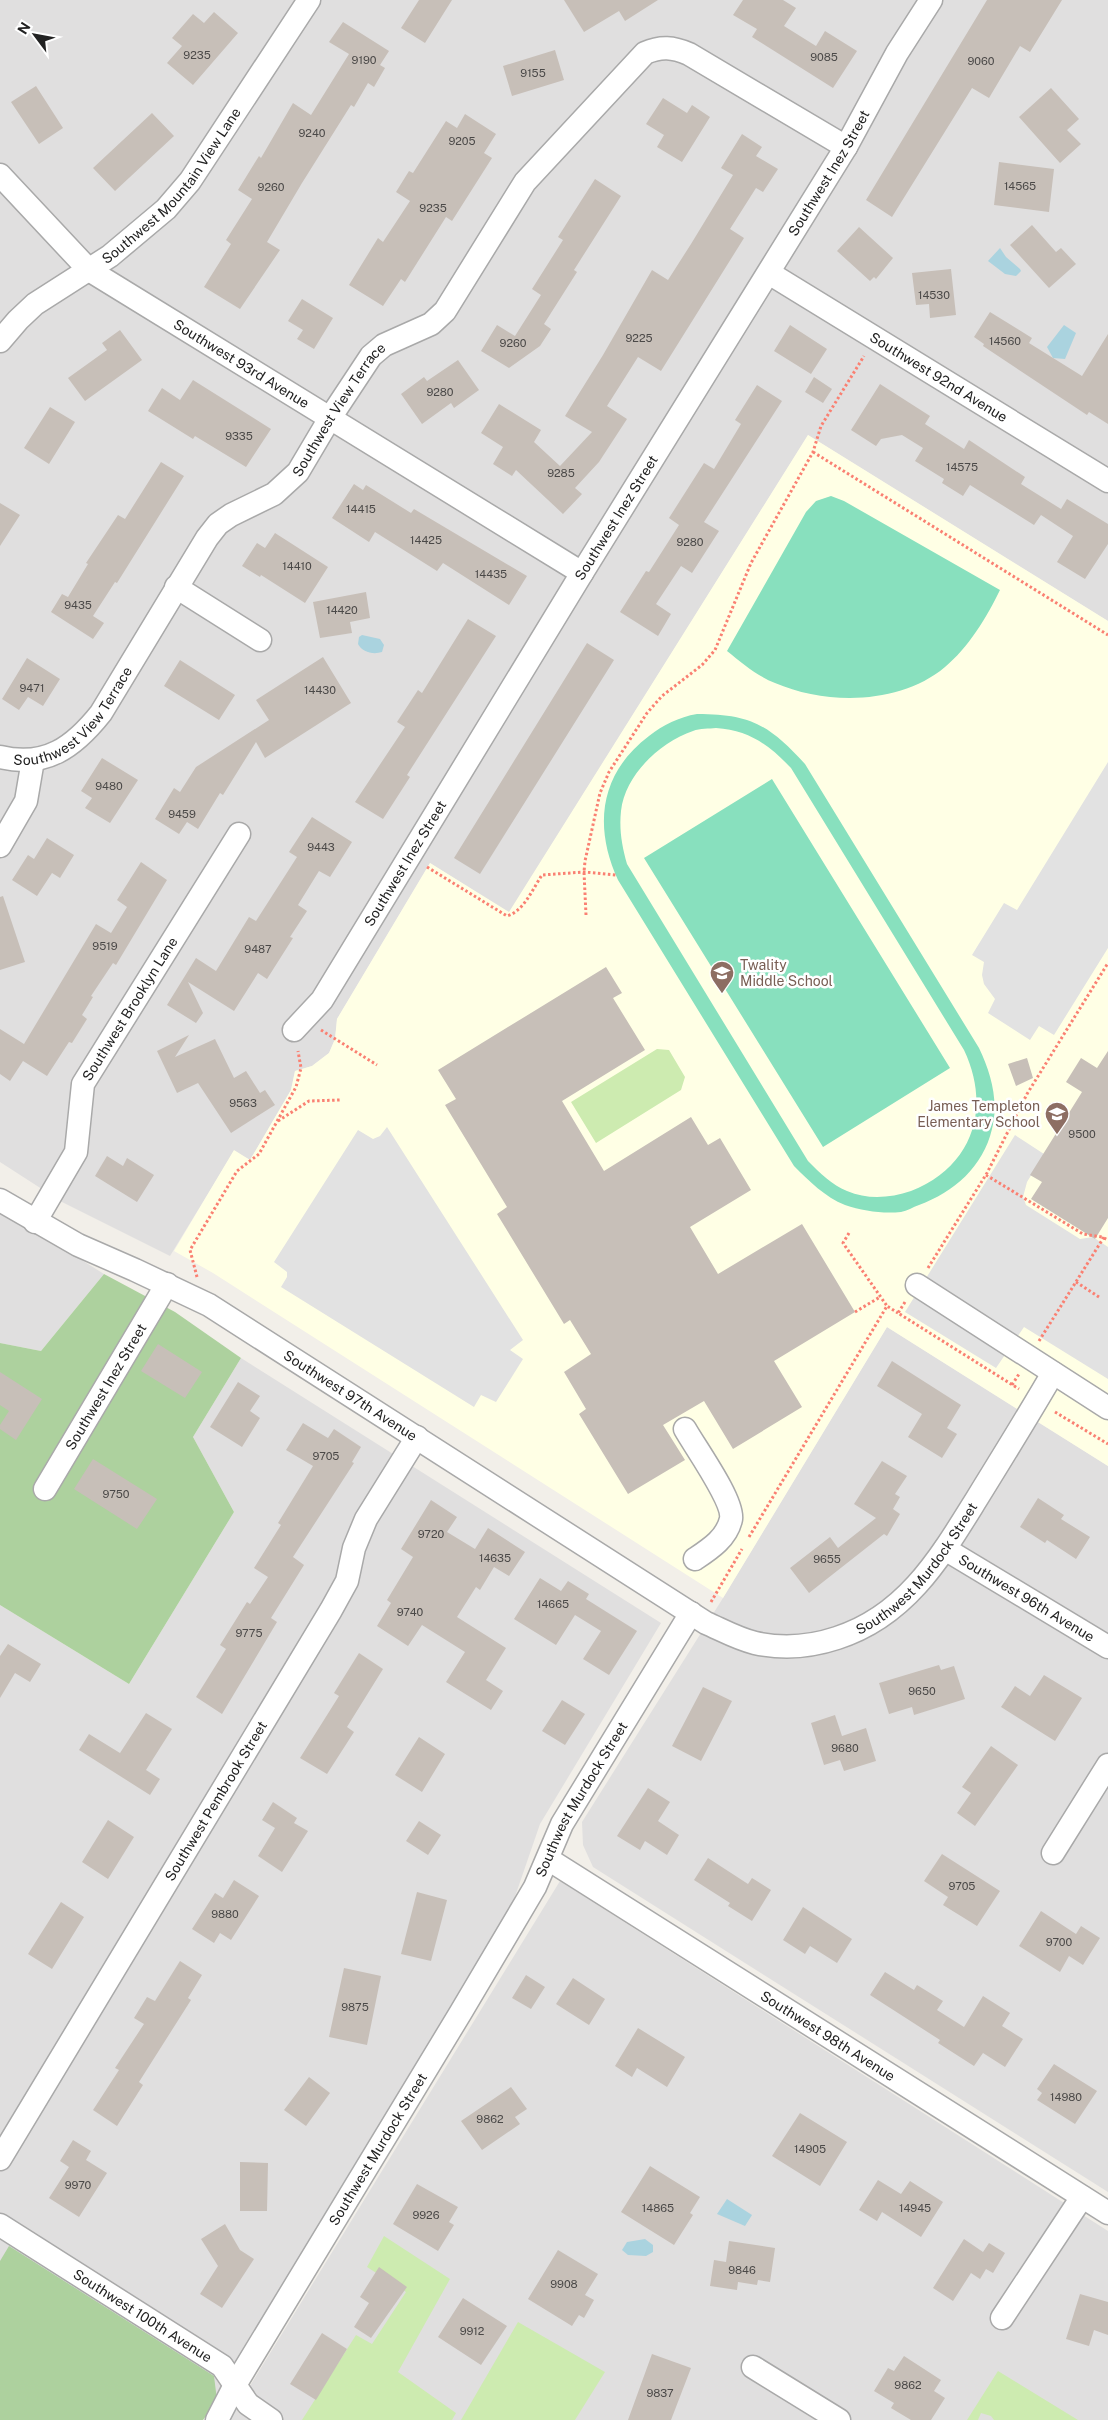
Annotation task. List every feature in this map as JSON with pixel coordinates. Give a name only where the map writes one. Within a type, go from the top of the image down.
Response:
[{"type":"street","name":"Southwest Mountain View Lane","points":[[0,341],[35,304],[110,256],[166,209],[190,181],[309,0]]},
{"type":"street","name":"Southwest Inez Street","points":[[294,1030],[322,1000],[582,573],[846,147],[898,53],[931,0]]},
{"type":"street","name":"Southwest View Terrace","points":[[0,757],[18,761],[33,760],[50,755],[84,735],[101,713],[206,538],[218,524],[231,515],[274,494],[298,472],[330,418],[371,356],[384,345],[431,324],[445,311],[525,182],[644,53],[657,47],[679,50],[846,147]]},
{"type":"street","name":"Southwest 93rd Avenue","points":[[0,175],[89,270],[582,573]]},
{"type":"street","name":"Southwest 92nd Avenue","points":[[769,273],[1108,481]]},
{"type":"street","points":[[176,587],[260,640]]},
{"type":"street","points":[[0,846],[26,801],[33,760]]},
{"type":"street","name":"Southwest Brooklyn Lane","points":[[35,1222],[76,1152],[83,1084],[239,834]]},
{"type":"street","name":"Southwest 97th Avenue","points":[[0,1200],[35,1222],[78,1245],[167,1284],[221,1312],[695,1616]]},
{"type":"street","name":"Southwest Inez Street","points":[[45,1489],[167,1284]]},
{"type":"street","points":[[917,1285],[1108,1408]]},
{"type":"street","name":"Southwest Murdock Street","points":[[217,2420],[235,2385],[461,2012],[535,1886],[562,1824],[695,1616],[753,1642],[778,1647],[819,1643],[852,1633],[895,1607],[921,1581],[946,1549],[1043,1410],[1053,1374]]},
{"type":"street","points":[[684,1429],[729,1503],[731,1518],[725,1534],[719,1541],[695,1559]]},
{"type":"street","name":"Southwest Pembrook Street","points":[[0,2159],[332,1610],[347,1581],[354,1548],[366,1518],[417,1437]]},
{"type":"street","name":"Southwest 96th Avenue","points":[[946,1549],[1108,1647]]},
{"type":"street","points":[[1053,1853],[1108,1765]]},
{"type":"street","name":"Southwest 98th Avenue","points":[[548,1858],[1108,2213]]},
{"type":"street","points":[[1002,2318],[1082,2196]]},
{"type":"street","name":"Southwest 100th Avenue","points":[[0,2225],[222,2366],[248,2404],[271,2420]]},
{"type":"street","points":[[753,2367],[839,2420]]},
{"type":"path","points":[[586,915],[584,872],[594,816],[609,772],[647,713],[662,696],[702,665],[714,650],[751,563],[813,452],[821,426],[875,338]]},
{"type":"path","points":[[813,452],[1108,635]]},
{"type":"path","points":[[410,856],[507,916],[515,914],[523,905],[542,875],[584,872],[616,876]]},
{"type":"path","points":[[898,1313],[986,1175],[1027,1094],[1108,963]]},
{"type":"path","points":[[198,1278],[190,1250],[237,1171],[259,1154],[300,1076],[301,1068],[294,1030]]},
{"type":"path","points":[[341,1042],[377,1065]]},
{"type":"path","points":[[277,1121],[309,1101],[340,1100]]},
{"type":"path","points":[[986,1175],[1082,1234],[1104,1237],[1108,1240]]},
{"type":"path","points":[[849,1233],[843,1244],[887,1306],[1012,1385],[1043,1410],[1054,1411],[1108,1444]]},
{"type":"path","points":[[1012,1385],[1104,1237]]},
{"type":"path","points":[[1076,1282],[1099,1297]]},
{"type":"path","points":[[855,1312],[880,1297]]},
{"type":"path","points":[[695,1616],[887,1306]]},
{"type":"shaded area","points":[[0,0],[1108,0],[1108,621],[808,435],[509,913],[430,863],[337,1019],[335,1039],[329,1053],[312,1066],[295,1071],[291,1090],[250,1160],[234,1151],[170,1256],[62,1202],[0,1162]]},
{"type":"shaded area","name":"Twality Middle School","points":[[808,435],[1108,621],[1108,1466],[887,1327],[723,1598],[213,1273],[174,1251],[234,1150],[250,1160],[291,1090],[295,1071],[312,1066],[329,1053],[335,1039],[337,1019],[430,863],[509,912]]},
{"type":"shaded area","points":[[1108,762],[1108,948],[1054,1035],[1039,1026],[1030,1040],[988,1013],[995,999],[984,984],[982,975],[984,962],[972,955],[1004,903],[1017,910]]},
{"type":"shaded area","points":[[387,1127],[523,1340],[510,1350],[523,1359],[496,1402],[481,1395],[474,1407],[281,1287],[287,1277],[287,1272],[274,1262],[358,1130],[373,1139],[380,1136]]},
{"type":"shaded area","points":[[1015,1135],[1044,1154],[1027,1182],[1023,1197],[1026,1205],[1080,1239],[1093,1237],[1108,1247],[1108,1379],[1024,1327],[996,1368],[905,1312]]},
{"type":"shaded area","points":[[0,1209],[104,1274],[41,1351],[0,1343]]},
{"type":"shaded area","points":[[887,1327],[1108,1466],[1108,2192],[593,1867],[583,1845],[582,1822],[723,1598]]},
{"type":"shaded area","points":[[241,1358],[661,1623],[540,1824],[509,1914],[217,2400],[0,2261],[0,1605],[129,1684],[234,1512],[193,1437]]},
{"type":"shaded area","points":[[560,1881],[1108,2231],[1108,2420],[229,2420]]},
{"type":"green space","points":[[831,496],[844,501],[1000,590],[983,621],[961,651],[945,667],[927,680],[907,689],[885,695],[839,698],[817,695],[795,690],[768,680],[727,651],[806,512],[816,501]]},
{"type":"green space","points":[[697,714],[732,716],[758,724],[781,740],[805,764],[979,1048],[993,1087],[995,1108],[988,1143],[982,1155],[965,1176],[932,1200],[908,1210],[894,1213],[859,1209],[831,1198],[811,1183],[794,1166],[618,880],[605,840],[604,820],[611,784],[620,767],[649,736],[672,722]],"holes":[[[699,729],[728,729],[758,740],[775,752],[791,768],[964,1050],[972,1072],[976,1094],[976,1114],[971,1134],[962,1151],[949,1167],[932,1180],[911,1191],[879,1197],[855,1194],[831,1182],[808,1161],[627,864],[621,838],[621,811],[629,785],[637,773],[657,752],[681,736]]]},
{"type":"green space","points":[[772,779],[950,1068],[823,1147],[644,858]]},
{"type":"green space","points":[[657,1049],[669,1050],[685,1077],[681,1090],[596,1143],[571,1102]]},
{"type":"green space","points":[[104,1274],[175,1312],[241,1358],[193,1437],[234,1512],[129,1684],[0,1605],[0,1343],[41,1351]]},
{"type":"green space","points":[[384,2236],[450,2279],[398,2372],[456,2413],[452,2420],[302,2420],[356,2335],[372,2344],[406,2292],[367,2267]]},
{"type":"green space","points":[[9,2246],[214,2376],[217,2400],[203,2420],[0,2420],[0,2261]]},
{"type":"green space","points":[[518,2322],[605,2372],[575,2420],[461,2420]]},
{"type":"green space","points":[[998,2371],[1078,2420],[994,2420],[991,2416],[981,2413],[978,2420],[967,2420]]},
{"type":"water","points":[[1000,248],[1006,257],[1020,269],[1021,271],[1016,276],[1005,274],[988,261]]},
{"type":"water","points":[[1064,325],[1076,333],[1065,359],[1053,358],[1047,347]]},
{"type":"water","points":[[362,635],[380,639],[384,645],[382,652],[372,653],[362,649],[358,644],[359,637]]},
{"type":"water","points":[[727,2199],[752,2215],[745,2226],[717,2214]]},
{"type":"water","points":[[645,2239],[653,2245],[653,2252],[646,2256],[628,2255],[622,2250],[627,2242]]},
{"type":"building","points":[[419,0],[452,0],[425,43],[401,28]]},
{"type":"building","points":[[564,0],[658,0],[625,21],[619,11],[584,32]]},
{"type":"building","points":[[743,0],[783,0],[796,8],[784,26],[816,46],[825,31],[857,51],[833,88],[752,37],[757,29],[733,15]]},
{"type":"building","points":[[987,0],[1062,0],[1030,52],[1020,46],[989,98],[972,88],[892,217],[866,200]]},
{"type":"building","points":[[214,12],[238,33],[193,85],[167,63],[182,46],[172,38],[193,14],[204,23]]},
{"type":"building","points":[[343,22],[389,51],[380,65],[385,68],[374,87],[368,83],[354,107],[351,105],[302,183],[267,242],[280,250],[240,309],[204,287],[231,244],[226,240],[252,199],[238,190],[259,156],[261,158],[293,103],[311,115],[349,54],[329,42]]},
{"type":"building","points":[[555,50],[564,80],[512,96],[503,66]]},
{"type":"building","points":[[36,86],[63,128],[39,144],[11,102]]},
{"type":"building","points":[[1051,88],[1079,119],[1067,130],[1081,144],[1060,163],[1019,117]]},
{"type":"building","points":[[663,98],[687,113],[692,105],[710,117],[682,162],[657,147],[664,135],[646,124]]},
{"type":"building","points":[[152,113],[174,136],[115,191],[93,168]]},
{"type":"building","points":[[465,114],[496,134],[484,153],[492,158],[452,221],[446,217],[405,282],[401,279],[383,306],[349,285],[378,238],[383,242],[410,201],[396,192],[409,171],[413,173],[446,121],[457,128]]},
{"type":"building","points":[[742,134],[762,147],[756,156],[778,169],[763,192],[756,188],[730,229],[744,238],[661,371],[638,357],[607,406],[627,419],[599,462],[575,488],[582,494],[563,514],[516,470],[512,476],[493,464],[503,447],[481,433],[499,404],[541,430],[534,442],[560,466],[592,432],[565,416],[652,270],[668,280],[691,244],[733,175],[721,168]]},
{"type":"building","points":[[999,162],[1054,169],[1049,212],[994,205]]},
{"type":"building","points":[[595,179],[621,196],[574,270],[577,272],[544,324],[551,329],[540,346],[509,368],[481,351],[497,325],[515,336],[541,295],[532,289],[563,240],[558,237]]},
{"type":"building","points":[[1032,225],[1056,252],[1061,248],[1076,264],[1049,288],[1010,245]]},
{"type":"building","points":[[859,227],[893,258],[876,279],[874,277],[870,281],[837,251]]},
{"type":"building","points":[[951,269],[956,315],[930,318],[929,304],[916,305],[912,273]]},
{"type":"building","points":[[302,299],[333,318],[314,349],[297,339],[303,330],[288,321]]},
{"type":"building","points":[[990,312],[1032,338],[1029,343],[1082,376],[1108,334],[1108,424],[1089,412],[1087,415],[983,346],[984,344],[974,337]]},
{"type":"building","points":[[790,325],[827,349],[811,374],[774,351]]},
{"type":"building","points":[[120,330],[142,360],[85,401],[68,378],[107,350],[102,343]]},
{"type":"building","points":[[458,360],[479,390],[454,408],[451,403],[422,424],[401,394],[424,377],[427,381]]},
{"type":"building","points":[[814,377],[832,389],[823,403],[805,392]]},
{"type":"building","points":[[193,380],[271,429],[246,467],[195,436],[193,439],[148,411],[162,388],[180,400]]},
{"type":"building","points":[[880,384],[930,416],[925,424],[964,449],[969,440],[1025,477],[1021,484],[1061,509],[1067,499],[1108,524],[1108,544],[1085,579],[1057,562],[1073,536],[1041,515],[1034,525],[970,485],[963,496],[942,483],[944,479],[915,461],[923,448],[902,435],[881,439],[876,446],[851,430]]},
{"type":"building","points":[[757,385],[782,401],[704,522],[719,531],[692,573],[681,566],[656,604],[671,614],[658,636],[620,612],[646,571],[649,572],[679,525],[669,518],[704,463],[714,469],[741,424],[735,420]]},
{"type":"building","points":[[50,407],[75,422],[49,464],[24,448]]},
{"type":"building","points":[[161,462],[184,476],[117,583],[115,582],[93,616],[104,623],[93,639],[51,612],[62,594],[68,597],[88,564],[86,563],[118,515],[125,519]]},
{"type":"building","points":[[354,484],[363,490],[366,485],[411,513],[414,509],[527,576],[509,605],[443,563],[437,571],[375,532],[369,542],[332,518]]},
{"type":"building","points":[[0,503],[20,515],[0,546]]},
{"type":"building","points":[[275,533],[328,567],[305,603],[261,575],[260,577],[242,566],[257,543],[265,548]]},
{"type":"building","points":[[366,592],[370,618],[350,622],[352,633],[320,638],[313,602]]},
{"type":"building","points":[[468,619],[496,636],[407,775],[410,777],[383,819],[355,802],[405,727],[397,722],[418,690],[422,693]]},
{"type":"building","points":[[587,643],[614,660],[480,874],[454,858]]},
{"type":"building","points":[[323,657],[351,703],[265,758],[256,742],[223,795],[220,793],[198,829],[187,822],[179,834],[155,819],[174,788],[180,792],[196,767],[269,720],[256,700]]},
{"type":"building","points":[[27,658],[60,679],[43,706],[28,697],[19,710],[2,699]]},
{"type":"building","points":[[180,660],[235,695],[219,720],[164,686]]},
{"type":"building","points":[[102,758],[138,780],[110,823],[85,808],[92,798],[81,791]]},
{"type":"building","points":[[312,817],[352,842],[330,877],[319,871],[298,905],[307,911],[290,937],[293,938],[267,979],[258,973],[234,1011],[188,982],[203,1013],[196,1023],[167,1005],[196,958],[216,971],[249,917],[256,921],[297,857],[289,852]]},
{"type":"building","points":[[47,838],[74,855],[60,878],[52,873],[37,896],[12,880],[28,855],[34,859]]},
{"type":"building","points":[[141,862],[167,880],[116,965],[113,963],[91,996],[93,997],[82,1015],[87,1019],[72,1043],[69,1042],[47,1076],[23,1061],[10,1081],[0,1074],[0,1029],[24,1044],[96,924],[111,933],[127,907],[117,900]]},
{"type":"building","points":[[3,896],[25,962],[0,970],[0,897]]},
{"type":"building","points":[[606,967],[622,993],[613,998],[645,1050],[562,1101],[604,1171],[691,1117],[708,1145],[720,1138],[751,1190],[690,1227],[718,1274],[802,1224],[855,1312],[774,1361],[802,1407],[733,1449],[704,1401],[663,1425],[685,1460],[628,1494],[579,1414],[586,1409],[564,1372],[591,1354],[570,1320],[564,1324],[497,1214],[507,1207],[445,1105],[456,1099],[438,1070]]},
{"type":"building","points":[[189,1035],[175,1057],[215,1039],[234,1078],[246,1071],[260,1093],[265,1090],[275,1105],[231,1133],[198,1083],[177,1093],[157,1051]]},
{"type":"building","points":[[1108,1051],[1108,1218],[1095,1239],[1031,1199],[1042,1182],[1030,1175],[1082,1092],[1066,1082],[1081,1058],[1097,1068]]},
{"type":"building","points":[[1027,1058],[1033,1078],[1016,1086],[1008,1064]]},
{"type":"building","points":[[107,1156],[123,1166],[127,1158],[154,1175],[137,1202],[95,1176]]},
{"type":"building","points":[[158,1344],[202,1372],[185,1398],[141,1371]]},
{"type":"building","points":[[892,1361],[961,1405],[947,1428],[957,1434],[942,1458],[908,1437],[922,1414],[877,1386]]},
{"type":"building","points":[[0,1372],[42,1399],[16,1440],[0,1429],[0,1425],[9,1411],[0,1405]]},
{"type":"building","points":[[238,1382],[260,1396],[250,1411],[260,1418],[242,1447],[210,1427]]},
{"type":"building","points":[[303,1423],[328,1438],[334,1429],[361,1447],[352,1462],[354,1463],[293,1557],[304,1565],[271,1618],[277,1622],[222,1714],[196,1697],[226,1649],[220,1645],[247,1602],[250,1604],[268,1577],[254,1568],[281,1525],[278,1523],[313,1466],[286,1450]]},
{"type":"building","points":[[93,1459],[157,1499],[137,1529],[74,1489]]},
{"type":"building","points":[[882,1461],[907,1476],[895,1494],[900,1497],[893,1509],[900,1514],[887,1536],[884,1534],[809,1593],[790,1568],[830,1537],[838,1548],[876,1518],[854,1504]]},
{"type":"building","points":[[1038,1498],[1064,1515],[1061,1519],[1090,1537],[1076,1559],[1047,1540],[1045,1543],[1020,1527]]},
{"type":"building","points":[[431,1500],[457,1517],[447,1532],[475,1549],[488,1528],[525,1552],[509,1576],[494,1567],[480,1590],[476,1587],[457,1617],[506,1648],[486,1680],[503,1691],[491,1710],[446,1682],[465,1652],[422,1625],[408,1646],[377,1626],[391,1603],[387,1600],[413,1557],[401,1549]]},
{"type":"building","points":[[540,1578],[561,1591],[568,1581],[589,1594],[586,1599],[637,1631],[609,1675],[583,1659],[601,1631],[575,1615],[556,1645],[514,1619]]},
{"type":"building","points":[[8,1644],[41,1664],[30,1682],[15,1673],[0,1698],[0,1656]]},
{"type":"building","points":[[359,1653],[383,1669],[347,1727],[354,1732],[327,1774],[300,1758],[339,1696],[334,1693]]},
{"type":"building","points":[[939,1665],[941,1670],[954,1666],[965,1699],[914,1715],[912,1707],[889,1714],[879,1683]]},
{"type":"building","points":[[1044,1675],[1082,1698],[1055,1741],[1001,1707],[1015,1686],[1030,1696]]},
{"type":"building","points":[[703,1687],[732,1701],[701,1761],[672,1746]]},
{"type":"building","points":[[562,1700],[585,1714],[565,1745],[542,1731]]},
{"type":"building","points":[[146,1713],[172,1729],[146,1770],[160,1779],[150,1795],[79,1750],[89,1734],[120,1753]]},
{"type":"building","points":[[835,1715],[842,1736],[866,1728],[876,1761],[844,1771],[840,1760],[824,1765],[811,1723]]},
{"type":"building","points":[[419,1737],[445,1754],[422,1792],[395,1775]]},
{"type":"building","points":[[991,1746],[1018,1765],[975,1826],[957,1813],[971,1793],[962,1787]]},
{"type":"building","points":[[648,1788],[670,1802],[658,1821],[679,1835],[667,1855],[645,1841],[640,1850],[617,1836]]},
{"type":"building","points":[[273,1802],[297,1818],[294,1823],[308,1831],[282,1872],[258,1856],[275,1828],[262,1820]]},
{"type":"building","points":[[108,1820],[134,1837],[108,1879],[82,1862]]},
{"type":"building","points":[[419,1821],[441,1835],[428,1855],[406,1841]]},
{"type":"building","points":[[942,1854],[1000,1891],[977,1926],[943,1905],[948,1897],[924,1881]]},
{"type":"building","points":[[708,1858],[748,1884],[752,1878],[771,1890],[752,1921],[728,1906],[730,1903],[694,1880]]},
{"type":"building","points":[[234,1880],[259,1896],[231,1940],[220,1933],[214,1943],[192,1929],[215,1893],[223,1898]]},
{"type":"building","points":[[417,1892],[447,1900],[431,1961],[401,1954]]},
{"type":"building","points":[[61,1902],[84,1917],[52,1969],[28,1954]]},
{"type":"building","points":[[803,1907],[852,1939],[837,1963],[810,1946],[805,1954],[783,1940]]},
{"type":"building","points":[[1041,1911],[1076,1934],[1081,1926],[1100,1938],[1083,1965],[1069,1956],[1060,1972],[1019,1946]]},
{"type":"building","points":[[180,1961],[202,1975],[188,1998],[191,2000],[139,2082],[143,2085],[117,2126],[93,2110],[119,2070],[115,2068],[144,2024],[134,2018],[147,1997],[155,2001]]},
{"type":"building","points":[[344,1968],[381,1976],[367,2045],[329,2037]]},
{"type":"building","points":[[885,1972],[914,1990],[917,1985],[943,2001],[937,2010],[964,2027],[983,1996],[1010,2013],[1002,2026],[1023,2039],[1005,2067],[983,2053],[974,2066],[938,2043],[940,2040],[870,1995]]},
{"type":"building","points":[[526,1975],[545,1987],[531,2009],[512,1998]]},
{"type":"building","points":[[573,1978],[605,1999],[589,2025],[556,2004]]},
{"type":"building","points":[[638,2028],[685,2057],[667,2087],[637,2068],[632,2077],[615,2066]]},
{"type":"building","points":[[1054,2064],[1097,2091],[1075,2124],[1037,2100],[1042,2093],[1037,2089]]},
{"type":"building","points":[[309,2077],[330,2093],[306,2126],[284,2110]]},
{"type":"building","points":[[511,2087],[527,2109],[515,2117],[520,2124],[482,2150],[461,2121]]},
{"type":"building","points":[[800,2113],[847,2142],[820,2186],[772,2156]]},
{"type":"building","points":[[73,2140],[91,2151],[86,2160],[107,2173],[79,2217],[49,2198],[69,2167],[60,2161]]},
{"type":"building","points":[[240,2162],[268,2163],[267,2211],[240,2211]]},
{"type":"building","points":[[650,2166],[700,2197],[690,2213],[693,2215],[674,2245],[621,2212]]},
{"type":"building","points":[[878,2180],[901,2194],[910,2181],[943,2202],[921,2237],[882,2212],[877,2221],[859,2210]]},
{"type":"building","points":[[417,2184],[458,2207],[449,2222],[454,2225],[438,2251],[393,2224]]},
{"type":"building","points":[[225,2224],[240,2250],[254,2259],[222,2308],[200,2294],[218,2266],[201,2239]]},
{"type":"building","points":[[964,2239],[983,2252],[989,2243],[1005,2253],[993,2273],[986,2269],[980,2279],[971,2273],[953,2301],[933,2288]]},
{"type":"building","points":[[729,2241],[775,2248],[770,2282],[758,2280],[757,2285],[738,2282],[737,2290],[710,2286],[714,2260],[726,2262]]},
{"type":"building","points":[[558,2250],[598,2274],[585,2295],[594,2300],[584,2318],[579,2315],[572,2326],[528,2299]]},
{"type":"building","points":[[379,2267],[407,2287],[371,2338],[354,2327],[369,2303],[360,2297]]},
{"type":"building","points":[[1080,2294],[1108,2302],[1108,2335],[1094,2330],[1089,2346],[1066,2339]]},
{"type":"building","points":[[463,2298],[507,2326],[481,2365],[438,2337]]},
{"type":"building","points":[[322,2333],[347,2349],[316,2400],[290,2384]]},
{"type":"building","points":[[652,2354],[691,2368],[671,2420],[628,2420]]},
{"type":"building","points":[[904,2356],[941,2380],[934,2391],[945,2398],[931,2420],[911,2420],[891,2408],[894,2403],[874,2391],[888,2368],[894,2371]]},
{"type":"place","name":"Twality Middle School","points":[[722,994]]},
{"type":"place","name":"James Templeton Elementary School","points":[[1057,1135]]}]
